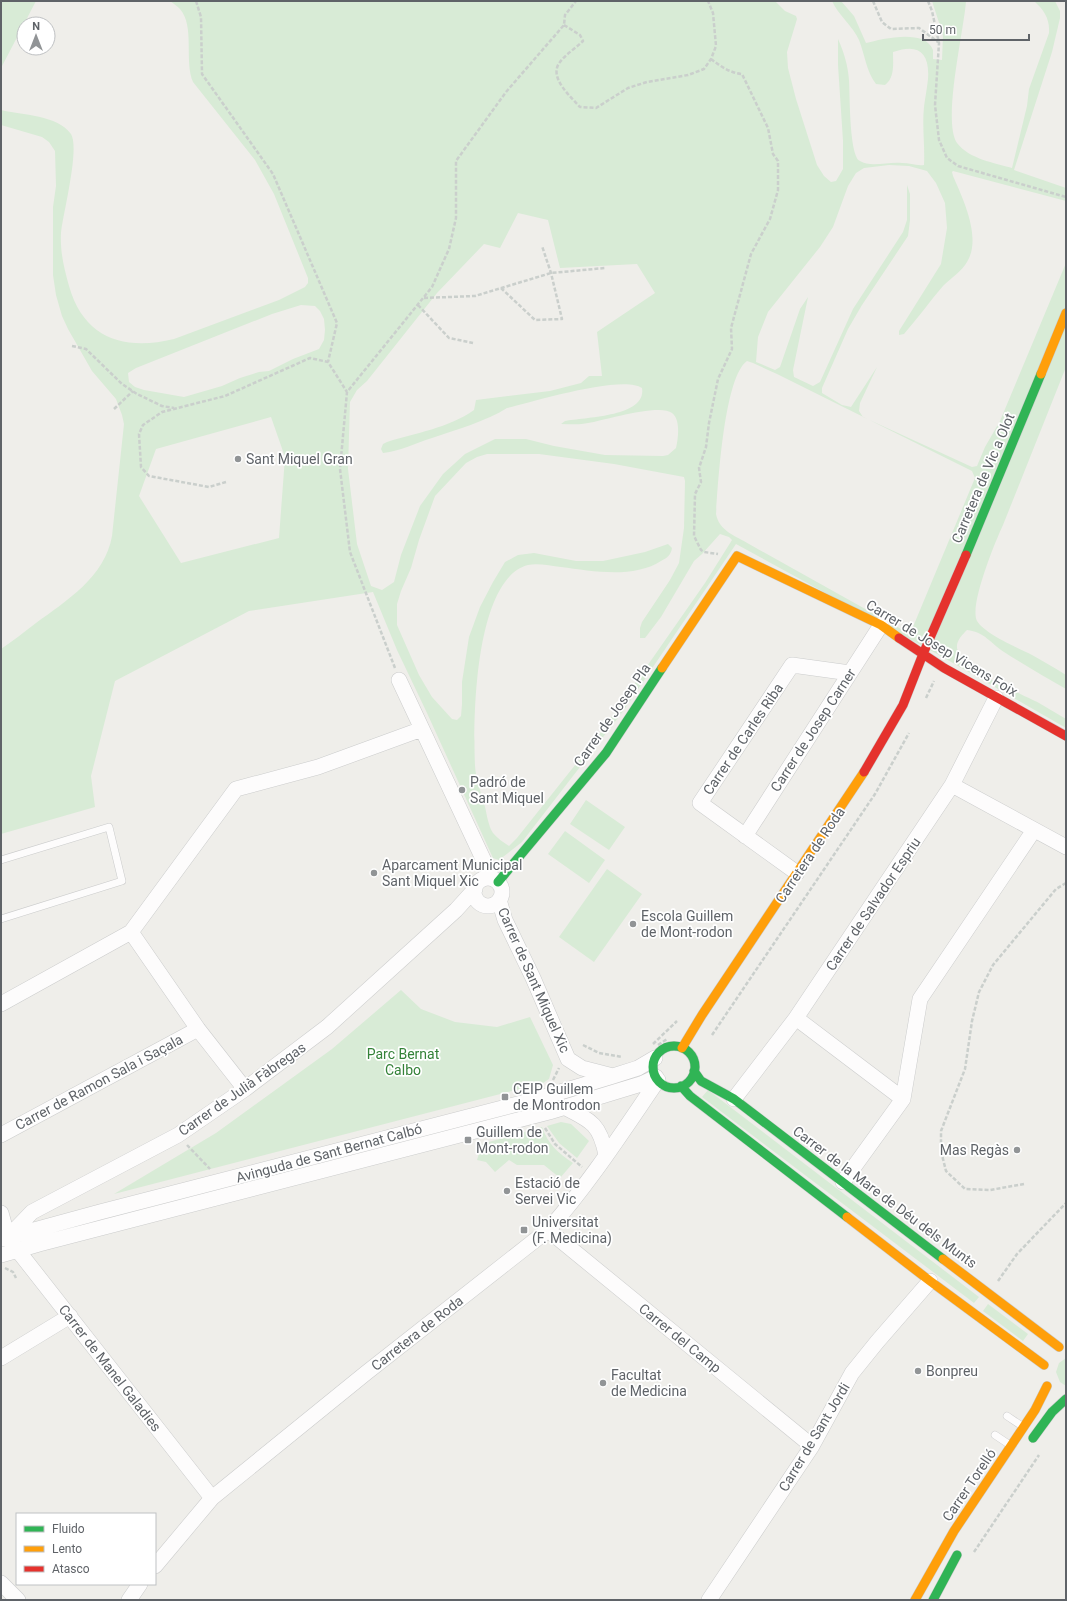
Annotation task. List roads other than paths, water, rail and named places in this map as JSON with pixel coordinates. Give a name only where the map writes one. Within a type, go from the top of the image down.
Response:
[{"type":"street","name":"Carretera de Vic a Olot","points":[[923,654],[1001,473],[1066,314]]},
{"type":"street","name":"Carrer de Josep Vicens Foix","points":[[736,558],[882,625],[944,668],[1066,736]]},
{"type":"street","name":"Carrer de Josep Pla","points":[[485,883],[606,753],[736,558]]},
{"type":"street","name":"Carrer de Josep Carner","points":[[745,836],[882,625]]},
{"type":"street","name":"Carretera de Roda","points":[[682,1048],[702,1014],[863,775],[903,705],[923,654]]},
{"type":"street","name":"Carrer de Carles Riba","points":[[797,873],[700,803],[792,665],[850,673]]},
{"type":"street","points":[[399,680],[479,853],[485,883],[476,899],[485,905]]},
{"type":"street","name":"Carrer de Salvador Espriu","points":[[734,1099],[796,1018],[952,785],[996,698]]},
{"type":"street","points":[[1,1004],[131,932],[236,789],[318,767],[422,729]]},
{"type":"street","points":[[952,785],[1066,846]]},
{"type":"street","points":[[843,1182],[903,1099],[920,999],[1034,830]]},
{"type":"street","name":"Carrer de Sant Miquel Xic","points":[[485,883],[502,891],[499,900],[505,920],[533,978],[568,1059],[582,1068],[613,1076]]},
{"type":"street","name":"Carrer de Julià Fàbregas","points":[[4,1238],[32,1212],[178,1135],[245,1089],[327,1027],[485,883]]},
{"type":"street","points":[[456,910],[490,905],[499,900]]},
{"type":"street","points":[[131,932],[198,1029],[245,1089]]},
{"type":"street","points":[[796,1018],[903,1099]]},
{"type":"street","name":"Carrer de Ramon Sala i Saçala","points":[[1,1135],[198,1029]]},
{"type":"street","points":[[674,1046],[682,1048],[692,1057],[694,1062],[694,1071],[691,1079],[681,1086],[668,1087],[657,1079],[653,1067],[652,1052],[659,1052],[674,1046]]},
{"type":"street","name":"Avinguda de Sant Bernat Calbó","points":[[4,1238],[537,1099],[638,1068],[652,1052]]},
{"type":"street","name":"Carrer de la Mare de Déu dels Munts","points":[[694,1071],[701,1081],[734,1099],[843,1182],[1050,1363]]},
{"type":"street","name":"Carretera de Roda","points":[[156,1565],[212,1498],[366,1373],[548,1230],[562,1214],[586,1167],[606,1155],[657,1079]]},
{"type":"street","name":"Avinguda de Sant Bernat Calbó","points":[[1,1255],[18,1249],[566,1108],[657,1079]]},
{"type":"street","points":[[681,1086],[690,1096],[930,1281],[1050,1363],[1055,1394],[1066,1398],[1046,1418],[1029,1445]]},
{"type":"street","points":[[566,1108],[587,1119],[599,1132],[606,1155]]},
{"type":"street","points":[[1,1213],[4,1238]]},
{"type":"street","name":"Carrer del Camp","points":[[548,1230],[812,1446]]},
{"type":"street","name":"Carrer de Manel Galadies","points":[[4,1238],[18,1249],[32,1270],[70,1316],[212,1498]]},
{"type":"street","name":"Carrer de Sant Jordi","points":[[709,1600],[812,1446],[852,1373],[876,1342],[930,1281]]},
{"type":"street","points":[[1,1358],[70,1316]]},
{"type":"street","name":"Carrer Torelló","points":[[915,1600],[954,1532],[1035,1410],[1050,1363]]},
{"type":"street","points":[[933,1600],[961,1546]]},
{"type":"street","points":[[1,1583],[18,1600]]},
{"type":"street","points":[[128,1600],[139,1585]]},
{"type":"lane","points":[[1,860],[109,827],[122,882],[1,919]]},
{"type":"lane","points":[[1007,1416],[1024,1428]]},
{"type":"lane","points":[[995,1435],[1012,1446]]},
{"type":"place","name":"Sant Miquel Gran","points":[[238,459]]},
{"type":"place","name":"Padró de Sant Miquel","points":[[462,790]]},
{"type":"place","name":"Aparcament Municipal Sant Miquel Xic","points":[[374,873]]},
{"type":"place","name":"Escola Guillem de Mont-rodon","points":[[633,924]]},
{"type":"place","name":"CEIP Guillem de Montrodon","points":[[505,1097]]},
{"type":"place","name":"Guillem de Mont-rodon","points":[[468,1140]]},
{"type":"place","name":"Mas Regàs","points":[[1017,1150]]},
{"type":"place","name":"Estació de Servei Vic","points":[[507,1191]]},
{"type":"place","name":"Universitat (F. Medicina)","points":[[524,1230]]},
{"type":"place","name":"Bonpreu","points":[[918,1371]]},
{"type":"place","name":"Facultat de Medicina","points":[[603,1383]]},
{"type":"park label","name":"Parc Bernat Calbo","points":[[403,1062]]}]
